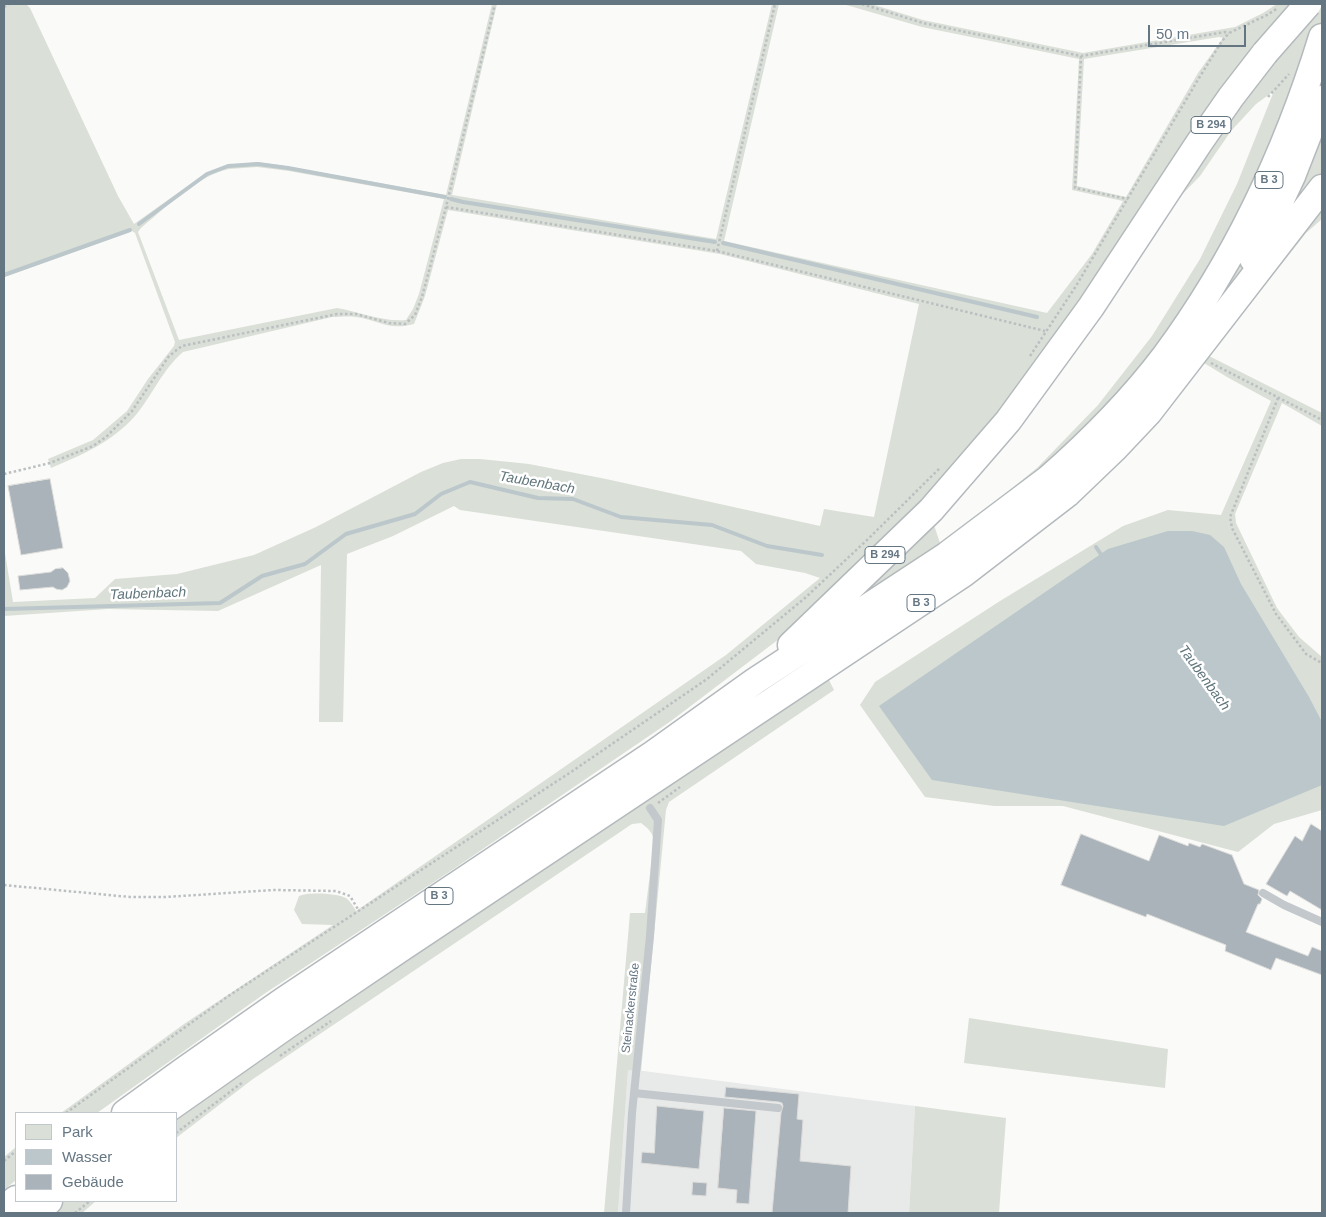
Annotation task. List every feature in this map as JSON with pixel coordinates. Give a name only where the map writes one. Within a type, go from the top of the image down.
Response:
[{"type":"highway","name":"B 294","points":[[755,681],[931,510],[1008,421],[1091,307],[1231,97],[1265,52],[1308,4]]},
{"type":"highway","name":"B 3","points":[[126,1112],[283,1001],[653,754],[755,681],[947,555],[1048,480],[1113,418],[1164,357],[1195,313],[1226,261],[1273,171],[1303,94],[1322,37]]},
{"type":"highway","name":"B 3","points":[[163,1112],[271,1036],[400,949],[948,585],[1067,494],[1149,412],[1233,303],[1292,176],[1322,99]]},
{"type":"highway","points":[[1233,303],[1322,188]]},
{"type":"highway","points":[[4,1209],[15,1200]]},
{"type":"highway","points":[[34,1213],[48,1202]]},
{"type":"lane","name":"Steinackerstraße","points":[[626,1213],[634,1093],[650,936],[658,820],[650,808]]},
{"type":"lane","points":[[1263,893],[1284,905],[1322,922]]},
{"type":"lane","points":[[634,1093],[778,1108]]},
{"type":"path","points":[[4,7],[9,4]]},
{"type":"path","points":[[4,474],[50,463],[83,451],[100,441],[132,411],[169,356],[182,346],[337,314],[356,314],[389,323],[405,324],[415,315],[422,297],[446,207],[495,4]]},
{"type":"path","points":[[717,251],[775,4]]},
{"type":"path","points":[[862,4],[923,23],[1081,56],[1229,33],[1267,15],[1283,4]]},
{"type":"path","points":[[1030,356],[1076,286],[1199,78],[1229,33]]},
{"type":"path","points":[[1081,56],[1075,188],[1128,199]]},
{"type":"path","points":[[1268,97],[1291,72]]},
{"type":"path","points":[[446,207],[717,251],[1045,331]]},
{"type":"path","points":[[1211,363],[1322,420]]},
{"type":"path","points":[[1278,398],[1230,517],[1232,528],[1276,614],[1306,654],[1322,663]]},
{"type":"path","points":[[67,1112],[227,997],[562,778],[707,679],[805,598],[942,466]]},
{"type":"path","points":[[4,885],[130,897],[166,897],[273,890],[336,891],[350,896],[359,911]]},
{"type":"path","points":[[275,1059],[332,1020]]},
{"type":"path","points":[[178,1131],[243,1082]]},
{"type":"path","points":[[4,1161],[15,1152]]},
{"type":"path","points":[[75,1213],[89,1202]]},
{"type":"shaded area","points":[[628,1069],[915,1106],[909,1213],[618,1213]]},
{"type":"green space","points":[[4,4],[26,4],[30,8],[118,196],[134,224],[206,173],[228,165],[257,162],[446,195],[492,4],[497,4],[452,195],[716,239],[772,4],[779,4],[724,241],[1047,313],[1092,254],[1123,201],[1072,190],[1079,59],[922,27],[843,4],[871,4],[923,20],[1083,53],[1235,27],[1277,4],[1294,4],[1315,14],[1322,6],[1322,219],[1306,233],[1209,356],[1322,413],[1322,426],[1282,403],[1235,514],[1236,523],[1277,608],[1299,637],[1322,657],[1322,810],[1274,824],[1238,852],[1063,806],[994,806],[925,797],[860,705],[875,682],[1000,601],[1123,526],[1168,510],[1221,515],[1271,401],[1204,363],[1143,435],[828,678],[834,690],[669,802],[666,810],[641,1071],[628,1070],[618,1213],[604,1213],[630,913],[645,913],[654,842],[650,831],[641,823],[632,824],[253,1079],[178,1136],[178,1112],[137,1112],[817,635],[804,620],[671,721],[452,870],[264,994],[98,1112],[62,1112],[184,1024],[333,925],[302,924],[294,910],[299,896],[329,894],[341,896],[349,901],[356,911],[726,655],[820,578],[805,573],[756,564],[741,551],[460,510],[454,506],[393,536],[347,554],[343,722],[319,722],[321,565],[218,611],[108,609],[4,616],[4,547],[13,602],[95,598],[115,579],[177,574],[254,555],[316,527],[421,472],[443,463],[461,459],[529,464],[820,526],[824,509],[874,517],[919,304],[720,254],[448,210],[425,296],[414,324],[390,326],[364,318],[332,317],[183,352],[163,375],[135,416],[117,433],[96,447],[51,468],[48,459],[93,440],[127,411],[148,379],[174,346],[175,342],[135,233],[132,231],[4,277]],"holes":[[[1219,37],[1223,38],[1198,73],[1126,197],[1077,186],[1084,59]],[[1274,91],[1237,184],[1200,259],[1152,336],[1098,405],[1038,467],[965,527],[940,543],[934,525],[974,481],[1019,425],[1173,204],[1200,176],[1231,131],[1256,104]],[[257,167],[444,199],[419,294],[406,320],[380,318],[337,308],[179,340],[138,232],[171,202],[206,178],[217,172],[229,169]]]},
{"type":"green space","points":[[969,1018],[1168,1049],[1165,1088],[964,1063]]},
{"type":"green space","points":[[915,1106],[1006,1118],[999,1213],[909,1213]]},
{"type":"green space","points":[[15,1148],[15,1181],[4,1190],[4,1157]]},
{"type":"green space","points":[[62,1202],[95,1202],[82,1213],[48,1213]]},
{"type":"water","points":[[1168,531],[1192,531],[1210,535],[1224,547],[1241,584],[1322,722],[1322,785],[1224,826],[932,780],[879,706],[1108,549]]},
{"type":"building","points":[[50,479],[63,548],[21,555],[8,486]]},
{"type":"building","points":[[63,568],[68,573],[70,581],[67,587],[62,590],[53,587],[20,590],[18,576],[51,572],[55,569]]},
{"type":"building","points":[[1311,824],[1322,831],[1322,910],[1290,891],[1287,896],[1266,884],[1295,836],[1302,841]]},
{"type":"building","points":[[1081,834],[1149,861],[1159,835],[1188,846],[1189,843],[1200,847],[1202,844],[1232,855],[1244,884],[1259,890],[1258,895],[1262,899],[1246,932],[1308,956],[1312,947],[1322,951],[1322,975],[1276,958],[1271,970],[1225,951],[1226,945],[1147,914],[1146,917],[1061,885]]},
{"type":"building","points":[[726,1087],[799,1094],[797,1119],[803,1120],[800,1161],[851,1166],[848,1213],[772,1213],[782,1103],[725,1097]]},
{"type":"building","points":[[657,1106],[704,1111],[699,1169],[641,1163],[642,1152],[654,1153]]},
{"type":"building","points":[[724,1108],[756,1111],[749,1204],[736,1203],[737,1190],[718,1188]]},
{"type":"building","points":[[693,1182],[707,1183],[706,1196],[692,1195]]},
{"type":"waterway","points":[[139,224],[207,174],[228,166],[258,164],[288,168],[445,197]]},
{"type":"waterway","points":[[451,199],[715,242]]},
{"type":"waterway","points":[[4,275],[130,230]]},
{"type":"waterway","points":[[723,243],[1037,317]]},
{"type":"waterway","name":"Taubenbach","points":[[4,609],[220,603],[262,576],[305,564],[346,534],[415,514],[441,494],[470,482],[538,498],[573,499],[621,517],[712,525],[767,546],[822,555]]},
{"type":"waterway","name":"Taubenbach","points":[[1096,547],[1102,556]]}]
